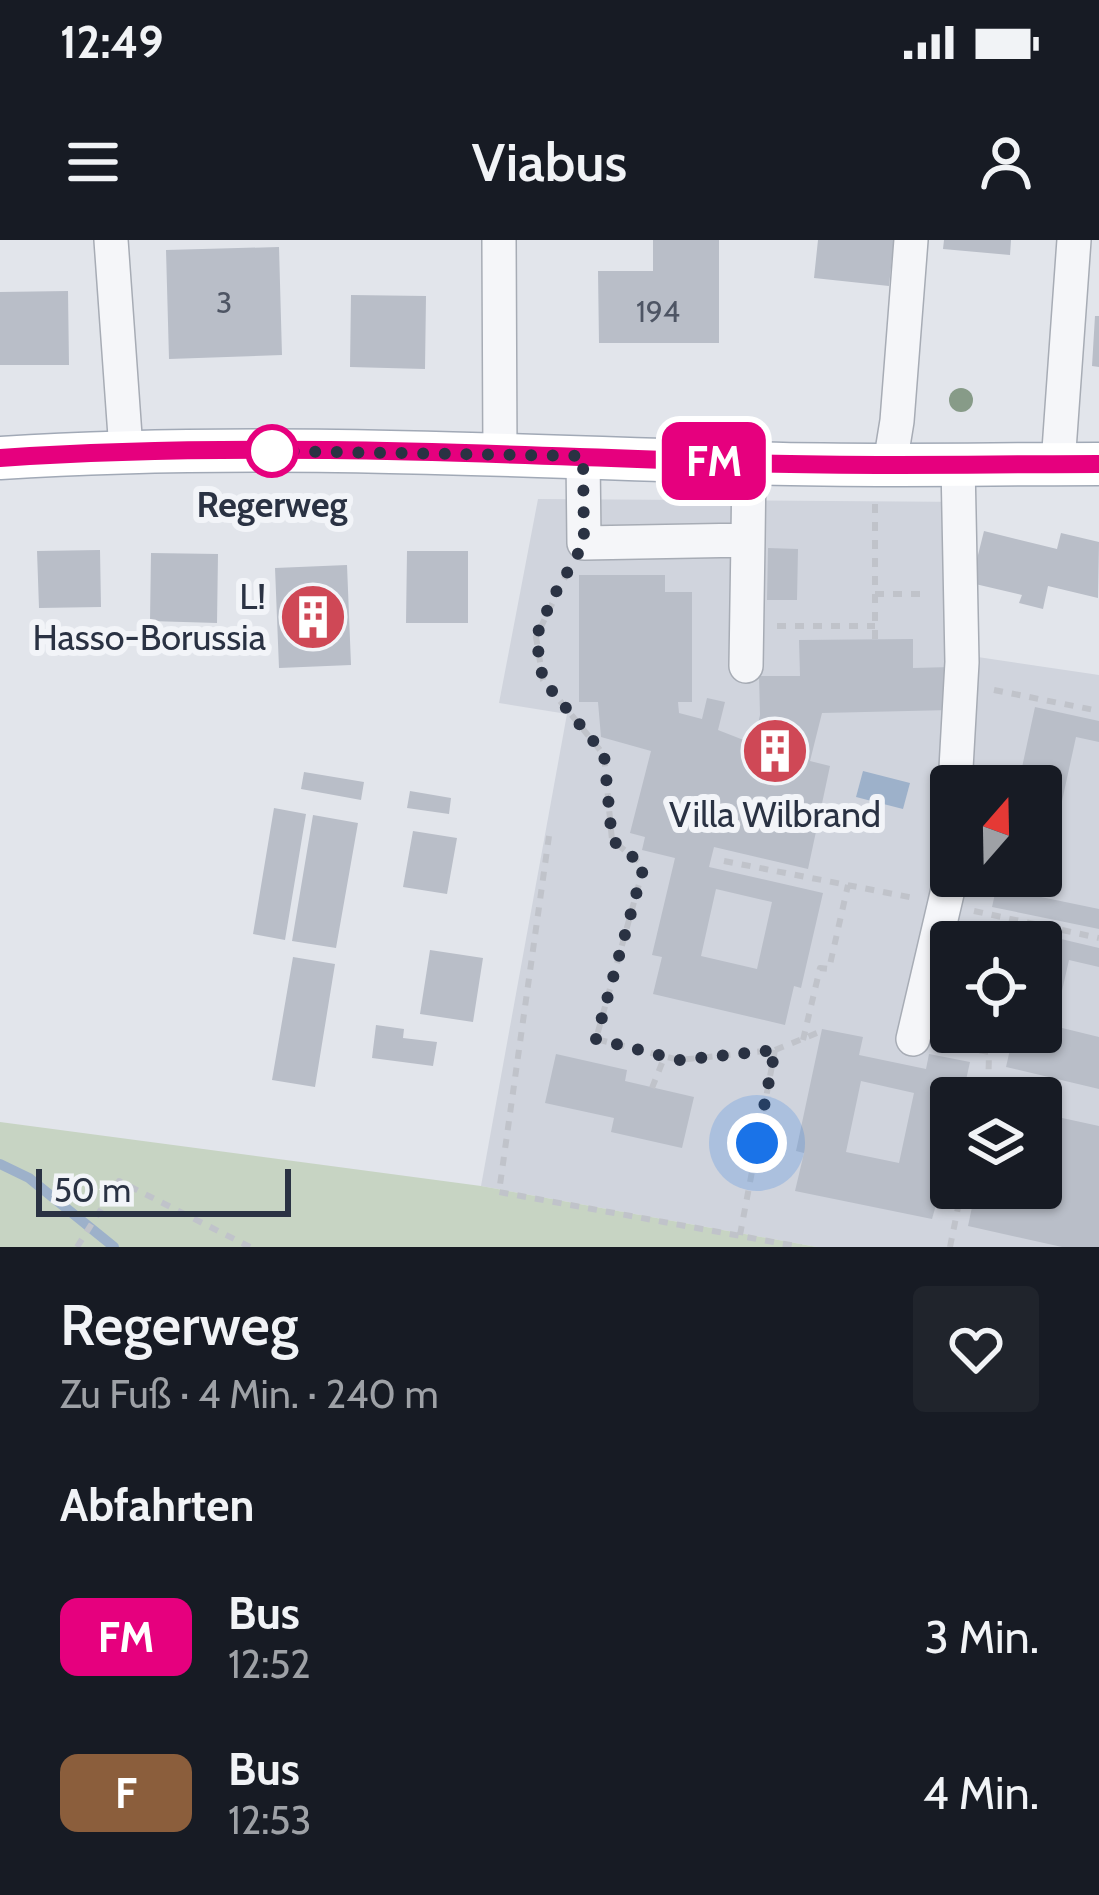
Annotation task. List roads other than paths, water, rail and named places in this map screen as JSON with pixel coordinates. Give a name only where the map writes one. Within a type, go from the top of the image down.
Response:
[{"type":"main road","points":[[0,458],[126,450],[500,454],[749,463],[882,479],[958,464],[1078,464]]},
{"type":"street","points":[[111,240],[126,450]]},
{"type":"street","points":[[499,240],[500,454]]},
{"type":"street","points":[[882,479],[897,421],[911,240]]},
{"type":"street","points":[[1074,240],[1078,464]]},
{"type":"street","points":[[583,456],[584,543],[748,540]]},
{"type":"street","points":[[746,666],[749,463]]},
{"type":"street","points":[[956,765],[961,683],[958,464]]},
{"type":"street","points":[[913,1039],[946,897]]},
{"type":"water","points":[[863,771],[910,783],[903,809],[856,797]]},
{"type":"waterway","points":[[0,1164],[29,1178],[114,1247]]},
{"type":"place","name":"Regerweg","points":[[272,451]]},
{"type":"place","name":"L! Hasso-Borussia","points":[[313,617]]},
{"type":"place","name":"Villa Wilbrand","points":[[775,751]]}]
